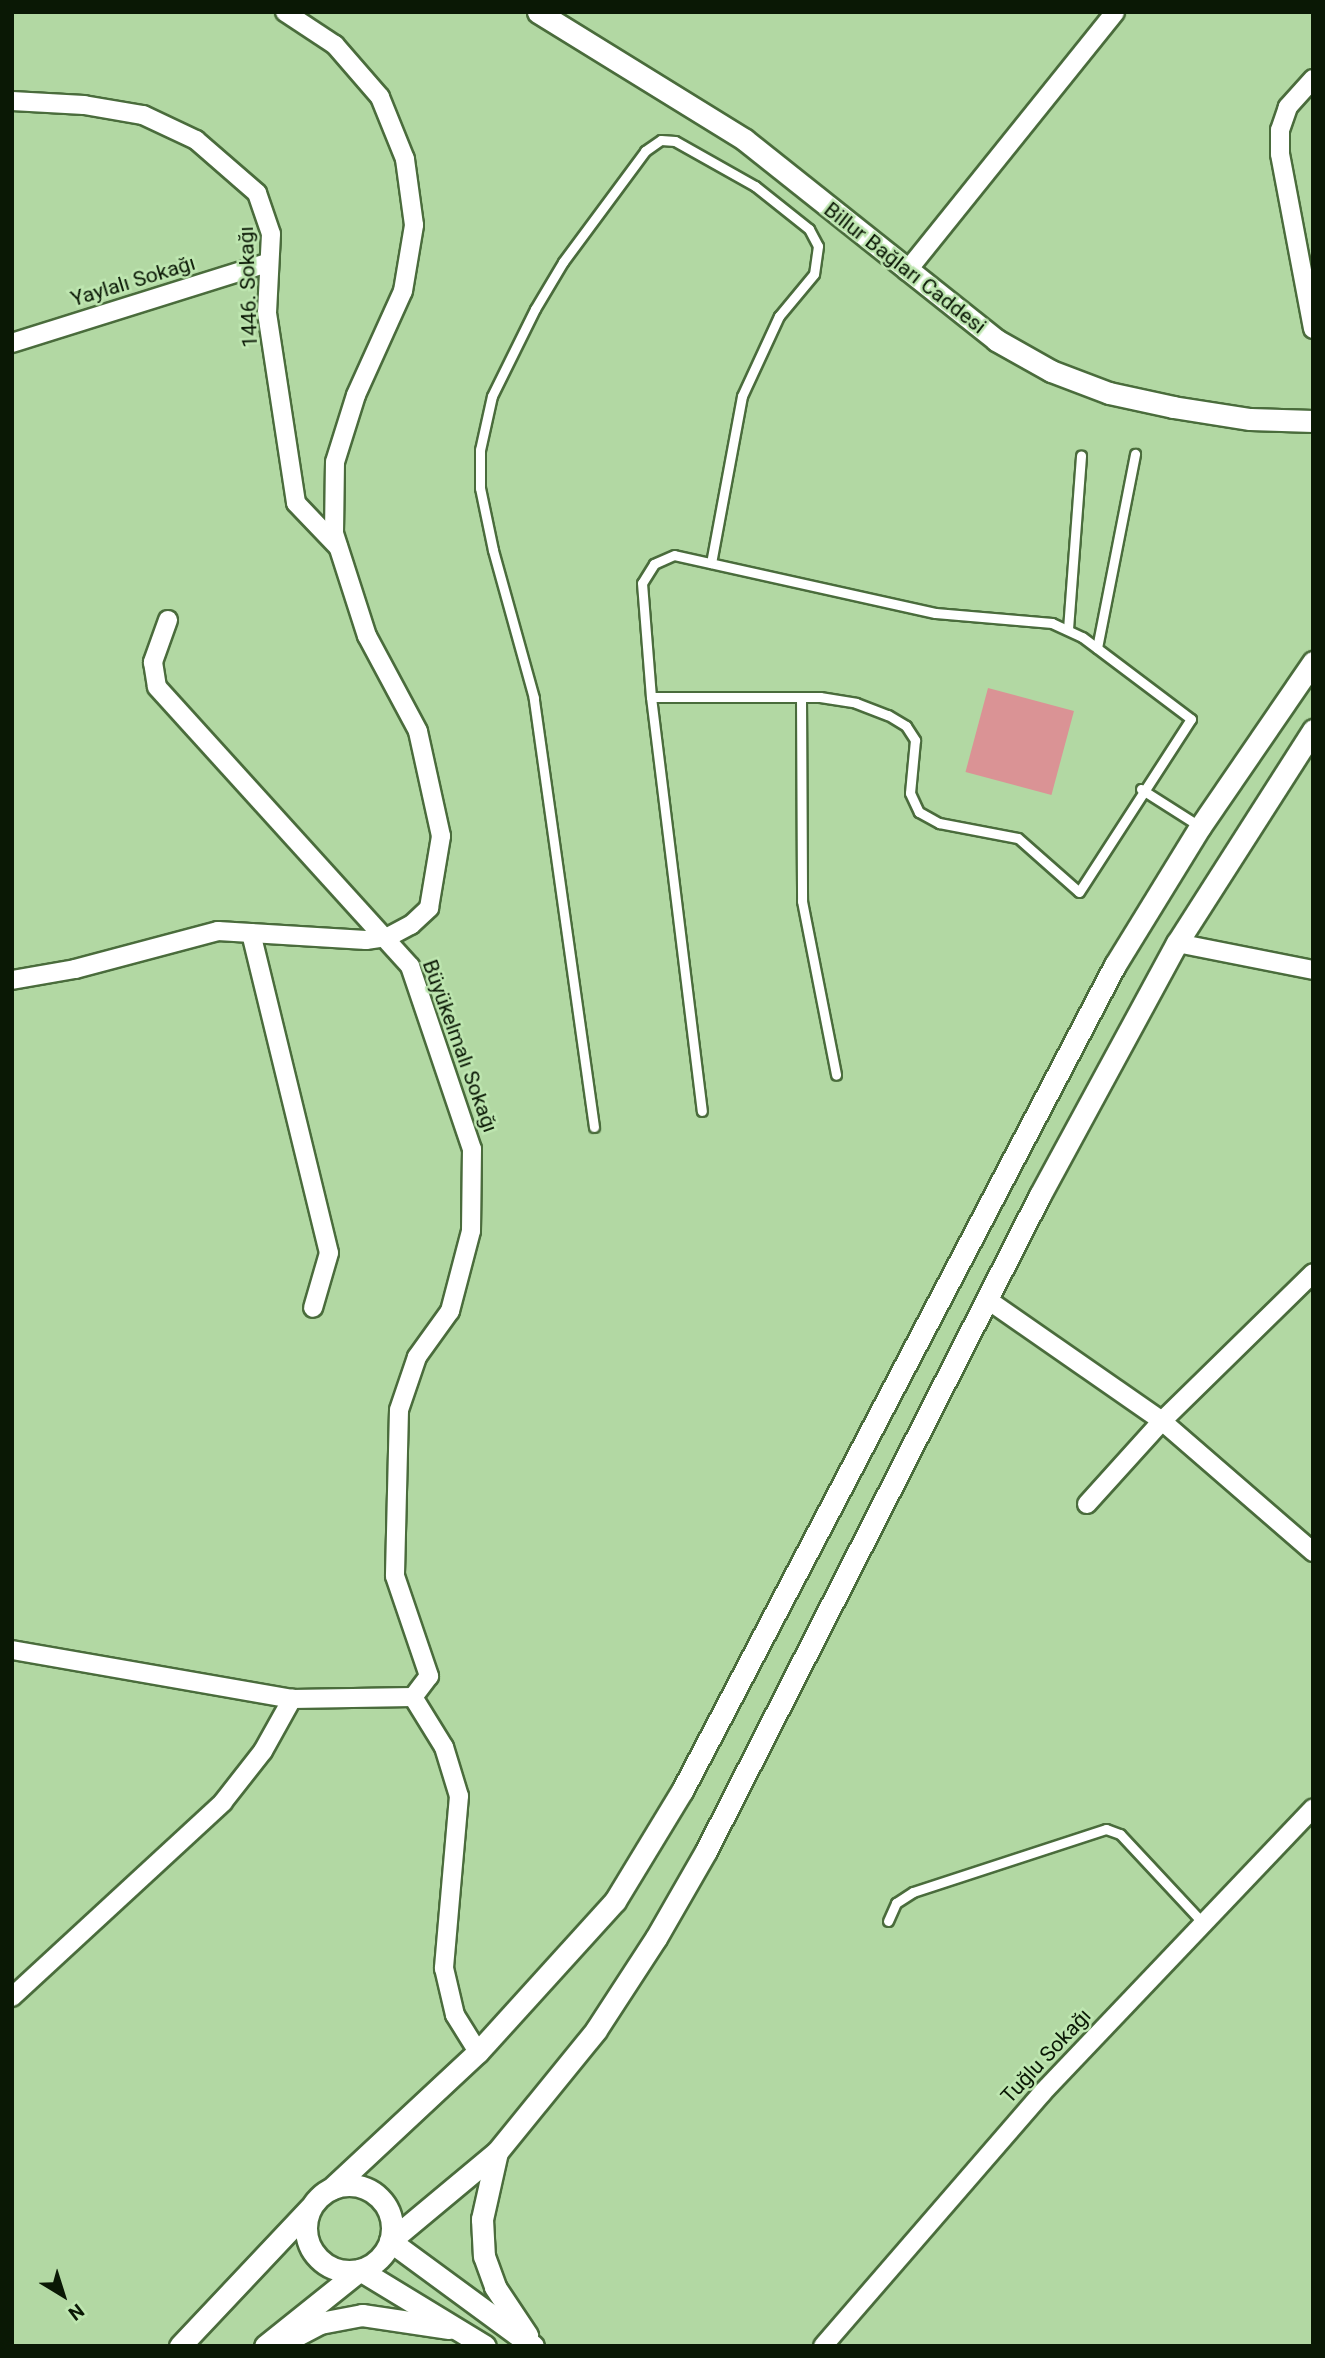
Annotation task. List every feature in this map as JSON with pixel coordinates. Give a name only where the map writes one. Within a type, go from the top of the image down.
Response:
[{"type":"street","points":[[12,980],[75,969],[218,931],[388,937],[411,925],[429,908],[441,836],[418,731],[367,636],[334,533],[335,462],[356,395],[404,291],[414,225],[405,159],[380,97],[335,45],[285,12]]},
{"type":"street","name":"Billur Bağları Caddesi","points":[[538,12],[745,140],[996,340],[1051,371],[1109,393],[1250,419],[1313,421]]},
{"type":"street","points":[[907,271],[1115,12]]},
{"type":"street","points":[[1313,79],[1288,107],[1280,130],[1280,154],[1313,329]]},
{"type":"street","name":"1446. Sokağı","points":[[12,102],[84,105],[143,116],[196,140],[257,193],[271,234],[267,313],[296,503],[339,549]]},
{"type":"street","name":"Yaylalı Sokağı","points":[[12,343],[268,263]]},
{"type":"street","points":[[168,620],[153,662],[153,675],[164,698],[388,937]]},
{"type":"street","points":[[180,2346],[310,2208],[478,2052],[588,1933],[656,1836],[1115,965],[1200,827],[1313,662]]},
{"type":"street","points":[[390,2241],[497,2152],[596,2030],[679,1898],[988,1300],[1177,943],[1313,730]]},
{"type":"street","points":[[251,933],[329,1253],[313,1307]]},
{"type":"street","name":"Büyükelmalı Sokağı","points":[[388,937],[410,966],[472,1149],[471,1231],[450,1311],[417,1356],[399,1410],[395,1576],[429,1676],[413,1697]]},
{"type":"street","points":[[1177,943],[1313,970]]},
{"type":"street","points":[[1087,1504],[1162,1421],[1313,1273]]},
{"type":"street","points":[[988,1300],[1162,1421],[1313,1552]]},
{"type":"street","points":[[12,1650],[292,1699],[413,1697],[444,1747],[459,1796],[444,1968],[455,2015],[478,2052]]},
{"type":"street","points":[[12,1997],[223,1802],[263,1751],[292,1699]]},
{"type":"street","name":"Tuğlu Sokağı","points":[[823,2346],[972,2169],[1202,1922],[1313,1808]]},
{"type":"street","points":[[497,2152],[482,2219],[484,2256],[495,2287],[533,2346]]},
{"type":"street","points":[[265,2346],[384,2254],[390,2241],[392,2227],[383,2201],[359,2186],[331,2189]]},
{"type":"street","points":[[310,2208],[306,2222],[311,2250],[332,2268],[360,2270],[485,2346]]},
{"type":"street","points":[[390,2241],[533,2346]]},
{"type":"street","points":[[277,2346],[320,2323],[362,2315],[466,2332]]},
{"type":"lane","points":[[594,1127],[534,698],[493,550],[480,488],[480,450],[492,396],[535,309],[562,262],[645,151],[661,140],[675,141],[755,186],[809,229],[818,246],[814,274],[779,316],[742,396],[711,564]]},
{"type":"lane","points":[[1097,648],[1135,454]]},
{"type":"lane","points":[[1068,629],[1081,455]]},
{"type":"lane","points":[[651,697],[801,697],[856,703],[906,726],[917,747],[910,793],[919,812],[939,823],[1018,838],[1079,892],[1142,789],[1191,719],[1068,629],[1035,620],[935,613],[674,555],[660,559],[645,576],[651,697],[702,1111]]},
{"type":"lane","points":[[801,697],[802,901],[836,1074]]},
{"type":"lane","points":[[1142,789],[1200,827]]},
{"type":"lane","points":[[888,1921],[896,1903],[913,1892],[1106,1829],[1120,1834],[1202,1922]]},
{"type":"shaded area","points":[[988,688],[1074,711],[1051,795],[965,772]]}]
